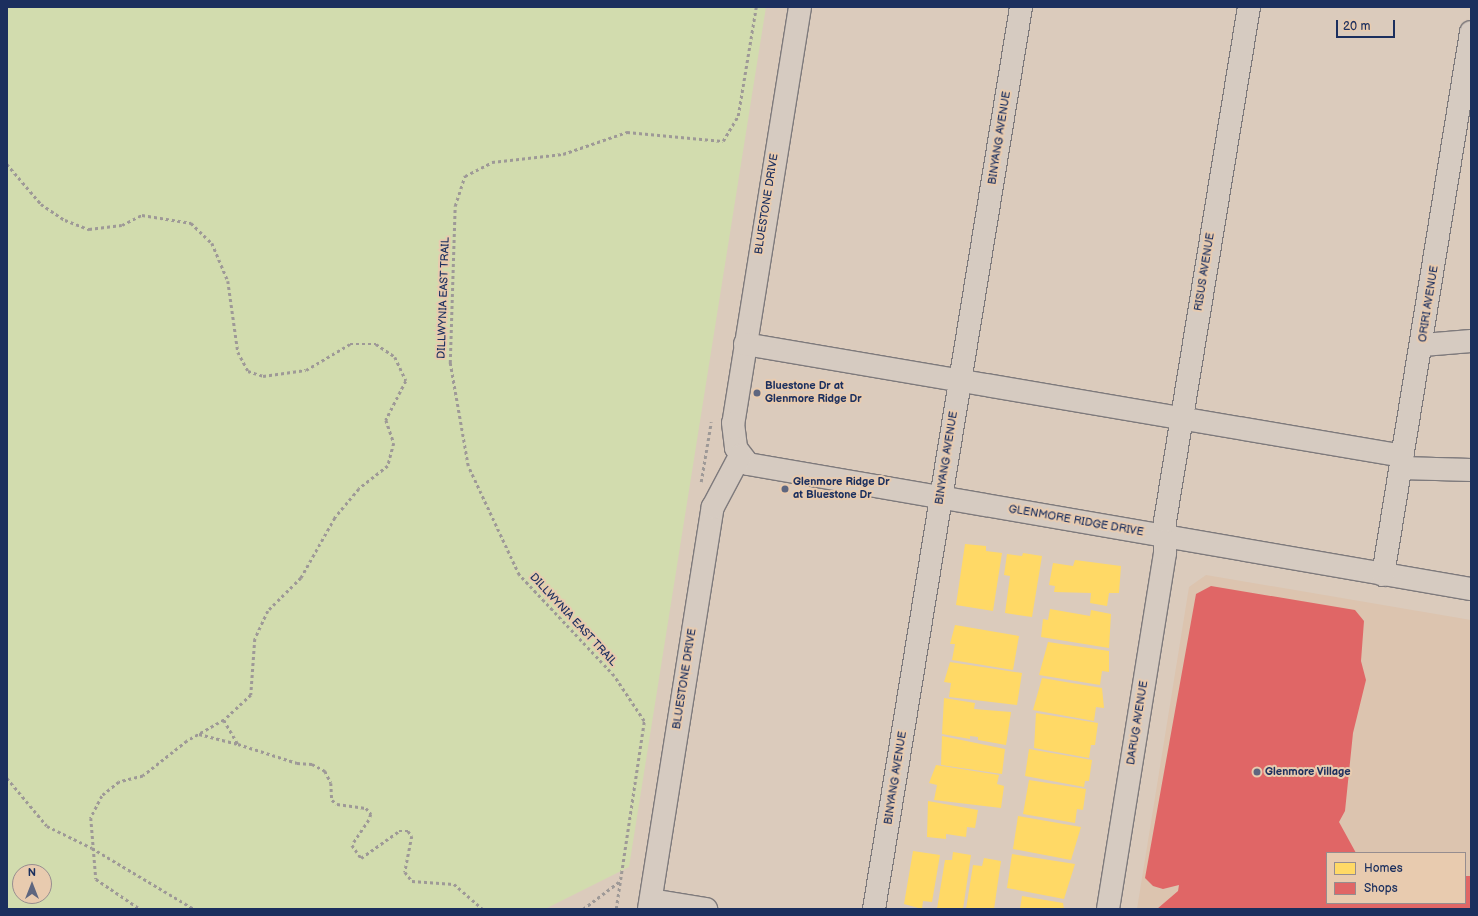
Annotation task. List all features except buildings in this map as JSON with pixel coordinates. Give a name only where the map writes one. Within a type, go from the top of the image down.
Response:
[{"type":"street","name":"BLUESTONE DRIVE","points":[[650,904],[713,507],[740,456],[733,436],[736,401],[744,344],[800,7]]},
{"type":"street","name":"BINYANG AVENUE","points":[[874,909],[1021,7]]},
{"type":"street","name":"RISUS AVENUE","points":[[1165,537],[1182,418],[1249,7]]},
{"type":"street","name":"ORIRI AVENUE","points":[[1383,575],[1423,345],[1471,32]]},
{"type":"street","points":[[1423,345],[1471,341]]},
{"type":"street","points":[[744,344],[960,379],[1182,418],[1402,462],[1471,470]]},
{"type":"street","name":"GLENMORE RIDGE DRIVE","points":[[740,456],[757,468],[941,497],[1383,575],[1471,589]]},
{"type":"street","name":"DARUG AVENUE","points":[[1108,909],[1165,553],[1165,537]]},
{"type":"street","points":[[650,904],[706,909]]},
{"type":"path","name":"DILLWYNIA EAST TRAIL","points":[[616,909],[644,721],[614,676],[519,575],[468,466],[450,363],[455,206],[465,176],[492,162],[563,154],[626,132],[723,141],[738,116],[756,7]]},
{"type":"path","points":[[7,164],[41,204],[65,220],[89,229],[122,225],[142,215],[191,223],[212,243],[228,281],[238,352],[248,371],[263,376],[306,370],[350,344],[376,344],[395,357],[406,381],[386,420],[394,443],[388,466],[359,489],[335,518],[302,578],[268,611],[255,639],[250,695],[224,720],[198,734],[144,776],[119,782],[102,796],[91,818],[92,848],[96,879],[140,909]]},
{"type":"path","points":[[701,486],[712,415]]},
{"type":"path","points":[[224,720],[238,744]]},
{"type":"path","points":[[198,734],[238,744],[297,763],[312,764],[325,771],[332,800],[337,804],[366,808],[371,814],[369,820],[352,845],[361,858],[399,831],[408,831],[412,836],[405,872],[412,881],[454,884],[483,909]]},
{"type":"path","points":[[7,778],[47,826],[92,848],[194,909]]},
{"type":"path","points":[[583,909],[620,881]]},
{"type":"shaded area","name":"Glenmore Village","points":[[1206,575],[1471,620],[1471,909],[1137,909],[1189,587]]},
{"type":"green space","points":[[7,7],[766,7],[629,867],[545,909],[7,909]]},
{"type":"place","name":"Bluestone Dr at Glenmore Ridge Dr","points":[[757,393]]},
{"type":"place","name":"Glenmore Ridge Dr at Bluestone Dr","points":[[785,489]]},
{"type":"place","name":"Glenmore Village","points":[[1257,772]]}]
